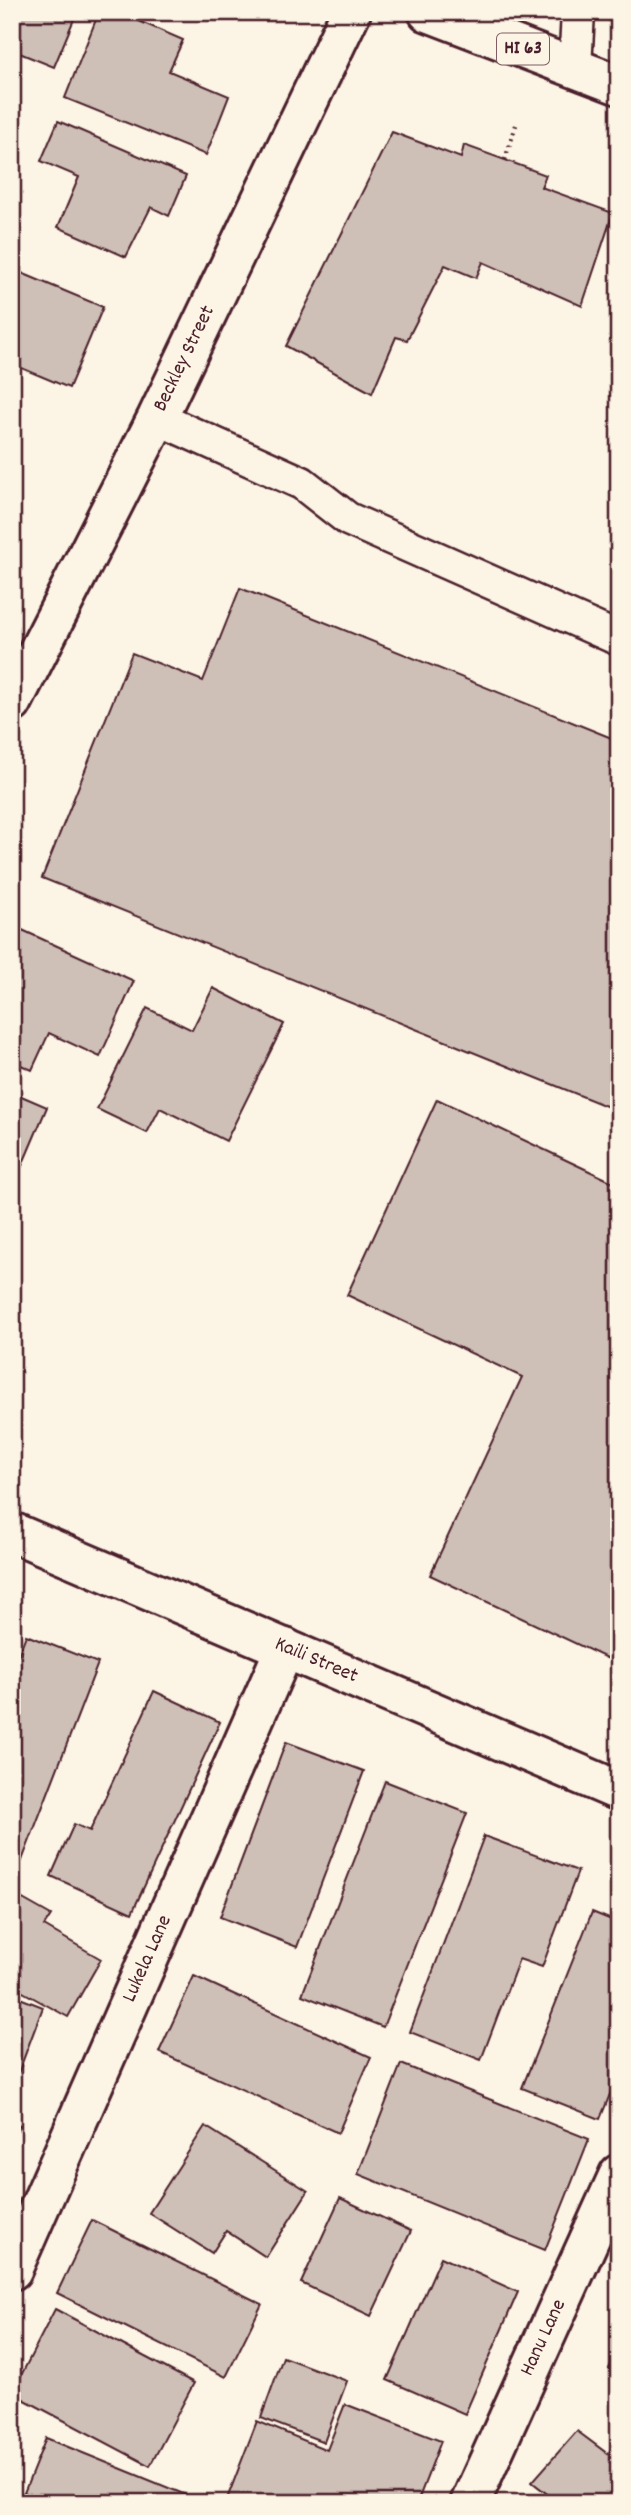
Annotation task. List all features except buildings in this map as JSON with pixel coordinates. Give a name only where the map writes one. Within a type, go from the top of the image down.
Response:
[{"type":"street","name":"Beckley Street","points":[[12,703],[157,418],[351,12]]},
{"type":"street","name":"HI 63","points":[[428,12],[619,85]]},
{"type":"street","name":"Kaili Street","points":[[12,1532],[619,1791]]},
{"type":"street","name":"Lukela Lane","points":[[12,2270],[285,1648]]},
{"type":"street","name":"Hanu Lane","points":[[470,2503],[619,2174]]},
{"type":"lane","points":[[575,68],[578,12]]},
{"type":"lane","points":[[157,418],[302,483],[348,519],[619,639]]},
{"type":"path","points":[[505,160],[516,125]]}]
